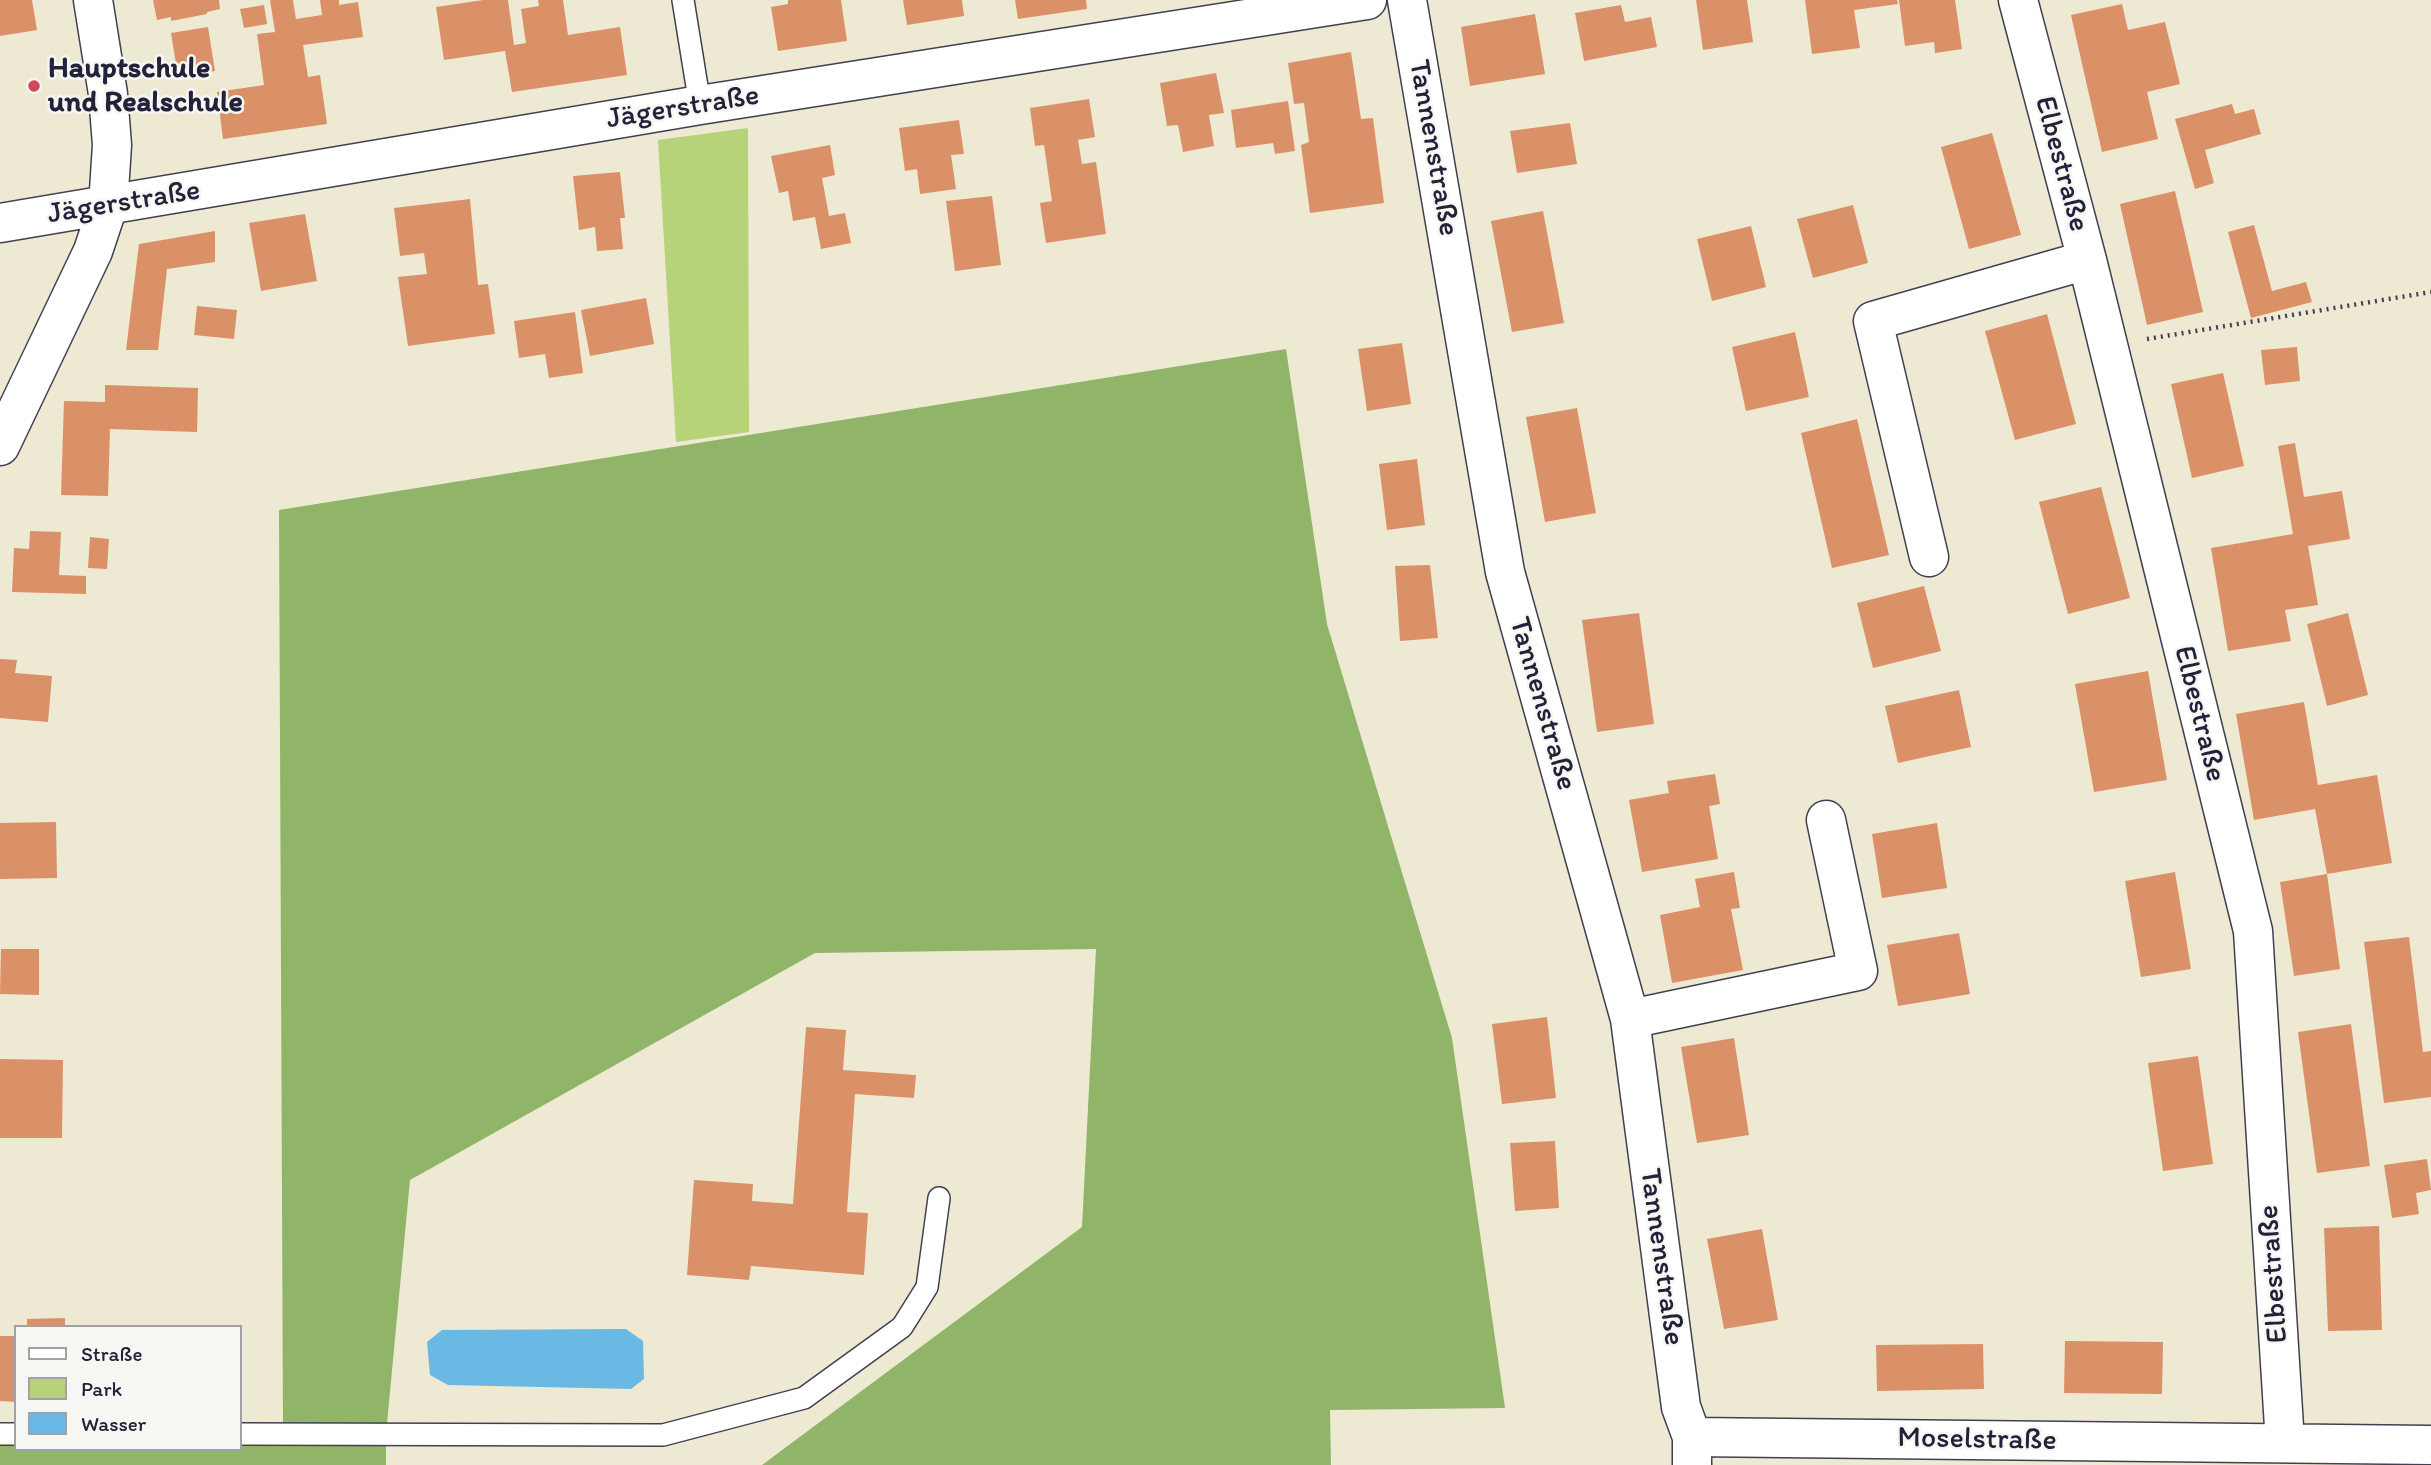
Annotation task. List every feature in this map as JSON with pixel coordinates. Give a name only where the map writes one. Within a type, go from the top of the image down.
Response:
[{"type":"street","points":[[0,446],[93,251],[108,206],[111,132],[108,94],[93,0]]},
{"type":"street","name":"Jägerstraße","points":[[0,223],[700,105],[1367,0]]},
{"type":"street","name":"Tannenstraße","points":[[1407,0],[1505,572],[1630,1019],[1688,1436]]},
{"type":"street","name":"Elbestraße","points":[[2018,0],[2087,260],[2253,931],[2285,1443]]},
{"type":"street","points":[[1929,557],[1873,321],[2087,260]]},
{"type":"street","points":[[1630,1019],[1858,971],[1826,820]]},
{"type":"street","name":"Moselstraße","points":[[1688,1436],[2431,1446]]},
{"type":"lane","points":[[683,0],[700,105]]},
{"type":"lane","points":[[242,1434],[663,1435],[804,1398],[902,1327],[927,1287],[939,1198]]},
{"type":"path","points":[[2108,346],[2431,292]]},
{"type":"green space","points":[[748,128],[749,432],[676,442],[658,140]]},
{"type":"green space","points":[[1286,349],[1327,624],[1452,1038],[1505,1408],[1330,1410],[1331,1465],[762,1465],[1082,1227],[1096,949],[815,953],[410,1180],[386,1434],[386,1465],[0,1465],[0,1434],[14,1434],[14,1451],[242,1451],[242,1433],[283,1433],[279,510]]},
{"type":"water","points":[[626,1329],[643,1341],[644,1379],[631,1389],[448,1385],[430,1375],[427,1342],[442,1330]]},
{"type":"building","points":[[0,0],[32,0],[37,30],[0,36]]},
{"type":"building","points":[[153,0],[219,0],[220,9],[171,21],[171,17],[157,20]]},
{"type":"building","points":[[270,0],[293,0],[296,19],[322,15],[320,0],[339,0],[339,5],[358,2],[363,37],[303,45],[308,77],[320,75],[327,124],[223,139],[217,92],[264,85],[257,34],[275,32]]},
{"type":"building","points":[[483,0],[508,0],[514,45],[526,43],[521,9],[539,6],[538,0],[563,0],[568,35],[620,27],[627,75],[512,92],[505,51],[444,60],[436,7]]},
{"type":"building","points":[[788,0],[841,0],[847,41],[778,51],[771,7],[788,4]]},
{"type":"building","points":[[903,0],[962,0],[964,16],[907,25]]},
{"type":"building","points":[[1015,0],[1086,0],[1087,9],[1018,19]]},
{"type":"building","points":[[1696,0],[1747,0],[1753,42],[1703,50]]},
{"type":"building","points":[[1805,0],[1897,0],[1898,4],[1854,10],[1860,48],[1812,54]]},
{"type":"building","points":[[1899,0],[1955,0],[1962,49],[1935,53],[1934,42],[1905,46]]},
{"type":"building","points":[[2122,4],[2128,30],[2165,22],[2180,84],[2147,92],[2158,139],[2102,152],[2071,15]]},
{"type":"building","points":[[264,5],[267,24],[244,28],[240,9]]},
{"type":"building","points":[[1621,5],[1625,22],[1651,17],[1657,47],[1584,61],[1575,13]]},
{"type":"building","points":[[1535,14],[1545,74],[1470,86],[1461,27]]},
{"type":"building","points":[[208,27],[215,71],[178,76],[171,33]]},
{"type":"building","points":[[1351,52],[1361,119],[1373,118],[1384,203],[1310,213],[1301,145],[1309,142],[1304,103],[1294,104],[1288,63]]},
{"type":"building","points":[[1216,73],[1224,113],[1209,115],[1214,146],[1183,152],[1178,125],[1167,126],[1160,83]]},
{"type":"building","points":[[1089,99],[1095,137],[1078,140],[1082,164],[1096,162],[1106,234],[1046,243],[1040,203],[1052,201],[1044,145],[1035,146],[1030,108]]},
{"type":"building","points":[[1288,101],[1295,151],[1275,154],[1273,143],[1236,148],[1231,110]]},
{"type":"building","points":[[2232,104],[2235,114],[2254,109],[2261,134],[2205,150],[2214,183],[2195,189],[2175,119]]},
{"type":"building","points":[[959,120],[964,154],[951,155],[956,189],[920,194],[917,169],[905,171],[899,128]]},
{"type":"building","points":[[1570,123],[1577,164],[1517,173],[1510,131]]},
{"type":"building","points":[[1992,133],[2021,235],[1969,249],[1941,147]]},
{"type":"building","points":[[830,145],[835,175],[822,178],[829,216],[845,213],[851,243],[821,249],[815,217],[793,221],[788,191],[779,193],[771,156]]},
{"type":"building","points":[[620,172],[625,218],[620,218],[623,249],[597,251],[595,227],[579,230],[573,176]]},
{"type":"building","points":[[2175,191],[2203,312],[2147,325],[2120,204]]},
{"type":"building","points":[[992,196],[1001,265],[955,271],[946,201]]},
{"type":"building","points":[[470,199],[478,285],[488,284],[495,334],[408,346],[398,277],[427,274],[424,253],[400,256],[394,208]]},
{"type":"building","points":[[1853,205],[1868,263],[1813,278],[1797,219]]},
{"type":"building","points":[[1543,211],[1564,323],[1512,332],[1491,221]]},
{"type":"building","points":[[305,214],[317,281],[261,291],[249,223]]},
{"type":"building","points":[[2254,225],[2272,291],[2306,282],[2312,302],[2251,318],[2228,232]]},
{"type":"building","points":[[1751,226],[1766,287],[1712,301],[1697,239]]},
{"type":"building","points":[[215,231],[215,262],[167,269],[158,350],[126,350],[139,244]]},
{"type":"building","points":[[646,298],[654,344],[590,356],[581,310]]},
{"type":"building","points":[[197,306],[237,310],[234,339],[194,335]]},
{"type":"building","points":[[575,312],[583,373],[549,378],[545,354],[519,358],[514,321]]},
{"type":"building","points":[[2047,314],[2076,424],[2015,440],[1985,331]]},
{"type":"building","points":[[1795,332],[1809,397],[1746,411],[1732,347]]},
{"type":"building","points":[[1402,343],[1411,404],[1367,411],[1358,349]]},
{"type":"building","points":[[2297,347],[2300,381],[2265,385],[2261,350]]},
{"type":"building","points":[[2223,373],[2244,466],[2192,478],[2171,384]]},
{"type":"building","points":[[105,385],[198,388],[197,432],[110,429],[108,496],[61,495],[64,401],[105,402]]},
{"type":"building","points":[[1577,408],[1596,513],[1545,522],[1526,417]]},
{"type":"building","points":[[1857,419],[1889,555],[1832,568],[1801,433]]},
{"type":"building","points":[[2295,443],[2304,497],[2342,491],[2350,539],[2308,546],[2318,605],[2285,610],[2291,641],[2228,651],[2211,548],[2293,534],[2278,446]]},
{"type":"building","points":[[1417,459],[1425,525],[1387,530],[1379,464]]},
{"type":"building","points":[[2101,487],[2130,598],[2068,614],[2039,502]]},
{"type":"building","points":[[30,531],[61,532],[59,575],[86,576],[86,594],[12,592],[14,548],[29,549]]},
{"type":"building","points":[[90,537],[109,539],[107,569],[88,568]]},
{"type":"building","points":[[1430,565],[1438,638],[1400,641],[1395,566]]},
{"type":"building","points":[[1924,586],[1941,651],[1873,668],[1857,603]]},
{"type":"building","points":[[1639,613],[1654,724],[1597,732],[1582,620]]},
{"type":"building","points":[[2348,613],[2368,695],[2327,706],[2307,624]]},
{"type":"building","points":[[0,659],[17,660],[15,673],[52,676],[48,722],[0,718]]},
{"type":"building","points":[[2148,671],[2167,780],[2094,792],[2075,684]]},
{"type":"building","points":[[1959,690],[1971,747],[1898,763],[1885,706]]},
{"type":"building","points":[[2304,702],[2318,785],[2377,775],[2392,863],[2327,874],[2315,809],[2254,820],[2236,714]]},
{"type":"building","points":[[1715,774],[1720,804],[1709,806],[1718,859],[1642,872],[1629,800],[1669,793],[1667,781]]},
{"type":"building","points":[[56,822],[57,878],[0,879],[0,823]]},
{"type":"building","points":[[1937,823],[1947,888],[1882,898],[1872,834]]},
{"type":"building","points":[[1734,872],[1740,908],[1731,909],[1743,970],[1672,983],[1660,915],[1700,907],[1695,879]]},
{"type":"building","points":[[2175,872],[2191,969],[2141,977],[2125,881]]},
{"type":"building","points":[[2327,874],[2340,969],[2294,976],[2280,882]]},
{"type":"building","points":[[1959,933],[1970,994],[1898,1006],[1887,945]]},
{"type":"building","points":[[2409,937],[2423,1052],[2431,1051],[2431,1097],[2384,1103],[2364,942]]},
{"type":"building","points":[[1,949],[39,949],[39,995],[0,994]]},
{"type":"building","points":[[1547,1017],[1556,1098],[1502,1104],[1492,1024]]},
{"type":"building","points":[[2351,1024],[2370,1166],[2317,1173],[2298,1032]]},
{"type":"building","points":[[806,1027],[846,1030],[843,1070],[916,1075],[914,1098],[855,1094],[847,1212],[868,1213],[864,1275],[751,1266],[749,1280],[687,1275],[694,1180],[753,1184],[752,1201],[793,1204]]},
{"type":"building","points":[[1734,1038],[1749,1135],[1697,1143],[1681,1047]]},
{"type":"building","points":[[2198,1056],[2213,1164],[2163,1171],[2148,1063]]},
{"type":"building","points":[[0,1059],[63,1060],[62,1138],[0,1138]]},
{"type":"building","points":[[1555,1141],[1559,1208],[1515,1211],[1510,1143]]},
{"type":"building","points":[[2427,1159],[2431,1190],[2416,1193],[2419,1214],[2392,1218],[2384,1165]]},
{"type":"building","points":[[2379,1226],[2382,1330],[2328,1331],[2324,1228]]},
{"type":"building","points":[[1762,1229],[1778,1320],[1724,1329],[1707,1239]]},
{"type":"building","points":[[65,1318],[65,1325],[27,1325],[27,1319]]},
{"type":"building","points":[[0,1336],[14,1336],[14,1402],[0,1401]]},
{"type":"building","points":[[2065,1341],[2163,1342],[2162,1394],[2064,1393]]},
{"type":"building","points":[[1983,1344],[1984,1389],[1877,1391],[1876,1345]]},
{"type":"place","name":"Hauptschule und Realschule","points":[[34,86]]}]
